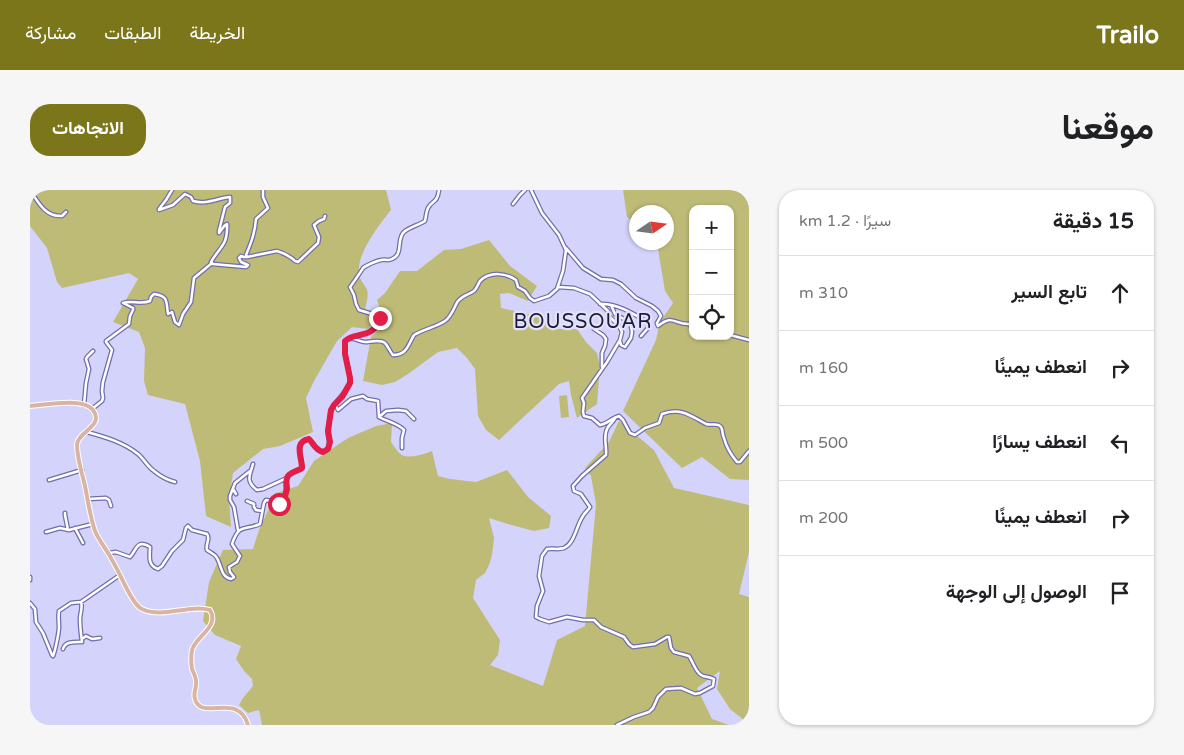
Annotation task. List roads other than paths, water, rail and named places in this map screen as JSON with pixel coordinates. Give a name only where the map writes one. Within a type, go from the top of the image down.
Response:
[{"type":"main road","points":[[30,406],[65,402],[84,405],[92,409],[95,414],[92,427],[80,437],[77,443],[98,538],[135,603],[144,609],[153,612],[210,610],[212,616],[211,624],[193,649],[191,664],[197,683],[194,692],[195,702],[204,708],[230,707],[235,709],[244,715],[248,725]]},
{"type":"street","points":[[30,190],[46,211],[59,217],[66,212]]},
{"type":"street","points":[[172,190],[159,210],[173,205],[184,194],[191,197],[193,201],[200,203],[230,197],[230,203],[225,207],[219,231],[219,233],[227,224],[228,235],[224,244],[213,258],[212,264]]},
{"type":"street","points":[[246,257],[251,245],[256,219],[268,208],[263,197],[263,190]]},
{"type":"street","points":[[253,464],[250,471],[250,482],[257,490],[264,489],[302,468],[299,449],[303,441],[309,439],[319,451],[323,452],[328,449],[331,410],[342,397],[350,383],[345,354],[345,341],[350,337],[368,333],[380,321],[379,316],[359,310],[350,287],[351,284],[364,268],[381,260],[392,260],[394,258],[400,249],[402,234],[404,231],[425,221],[427,210],[438,198],[439,190]]},
{"type":"street","points":[[513,204],[525,190]]},
{"type":"street","points":[[531,190],[547,221],[557,232],[565,247],[583,268],[601,279],[616,281],[636,298],[658,311],[661,316],[657,323],[658,326],[665,321],[673,320],[689,324]]},
{"type":"street","points":[[92,409],[103,398],[103,382],[112,350],[106,341],[128,325],[134,310],[123,303],[147,302],[150,301],[154,294],[160,295],[166,298],[168,314],[172,312],[178,325],[191,302],[194,278],[212,264],[246,267],[248,265],[241,262],[239,258],[241,256],[248,258],[273,251],[277,251],[295,261],[300,261],[318,243],[319,237],[314,226],[326,216]]},
{"type":"street","points":[[347,340],[381,341],[396,356],[410,346],[414,335],[446,320],[462,297],[475,290],[482,279],[495,274],[505,275],[516,280],[518,287],[525,290],[534,301],[549,296],[558,287],[566,255],[565,247]]},
{"type":"street","points":[[558,287],[574,288],[594,296],[621,329],[622,335],[602,368]]},
{"type":"street","points":[[600,304],[610,304],[649,323],[649,327],[642,336]]},
{"type":"street","points":[[610,304],[615,314],[629,322],[631,326],[631,338],[625,347],[620,344],[620,338]]},
{"type":"street","points":[[594,329],[602,333],[606,339],[602,353],[602,368],[582,398],[584,404],[583,414],[592,418],[600,425],[619,416],[630,434],[635,435],[645,428],[659,423],[662,414],[681,412],[708,424],[718,424],[722,429],[725,442],[737,462],[740,462],[749,451]]},
{"type":"street","points":[[734,336],[749,340]]},
{"type":"street","points":[[84,405],[88,369],[86,359],[94,351]]},
{"type":"street","points":[[335,404],[338,410],[351,399],[363,396],[367,399],[378,401],[380,417]]},
{"type":"street","points":[[380,417],[386,411],[398,410],[406,411],[414,419]]},
{"type":"street","points":[[380,417],[403,428],[402,448]]},
{"type":"street","points":[[614,418],[613,423],[607,428],[606,455],[573,486],[574,491],[581,494],[590,510],[582,517],[575,535],[566,546],[561,549],[547,549],[542,556],[539,576],[543,591],[537,606],[536,617],[549,622],[567,617],[594,620],[601,627],[624,637],[628,644],[633,647],[655,644],[669,637],[674,652],[689,656],[702,676],[714,679],[713,686],[698,694],[692,694],[680,688],[666,689],[658,697],[649,712],[617,725]]},
{"type":"street","points":[[87,432],[113,439],[136,452],[153,471],[175,482]]},
{"type":"street","points":[[49,480],[82,470]]},
{"type":"street","points":[[108,553],[116,552],[130,557],[137,546],[144,544],[150,547],[151,563],[154,568],[158,569],[183,540],[188,526],[192,530],[209,535],[208,550],[217,557],[225,577],[231,579],[234,577],[229,567],[240,558],[232,544],[238,531],[238,526],[230,498],[237,480],[250,471]]},
{"type":"street","points":[[238,531],[260,524],[266,500],[277,505],[282,500],[286,492],[287,478]]},
{"type":"street","points":[[233,487],[236,494]]},
{"type":"street","points":[[88,499],[106,498],[110,506]]},
{"type":"street","points":[[247,501],[254,504],[257,510],[262,511]]},
{"type":"street","points":[[65,513],[68,530]]},
{"type":"street","points":[[46,532],[60,528],[68,530],[94,524]]},
{"type":"street","points":[[75,528],[83,543]]},
{"type":"street","points":[[30,603],[35,609],[36,622],[53,656],[59,630],[59,611],[71,603],[81,602],[120,575]]},
{"type":"street","points":[[81,602],[80,624],[82,639]]},
{"type":"street","points":[[62,649],[66,644],[82,642],[82,639],[86,636],[92,639],[100,638]]},
{"type":"district","name":"BOUSSOUAR","points":[[583,322]]}]
